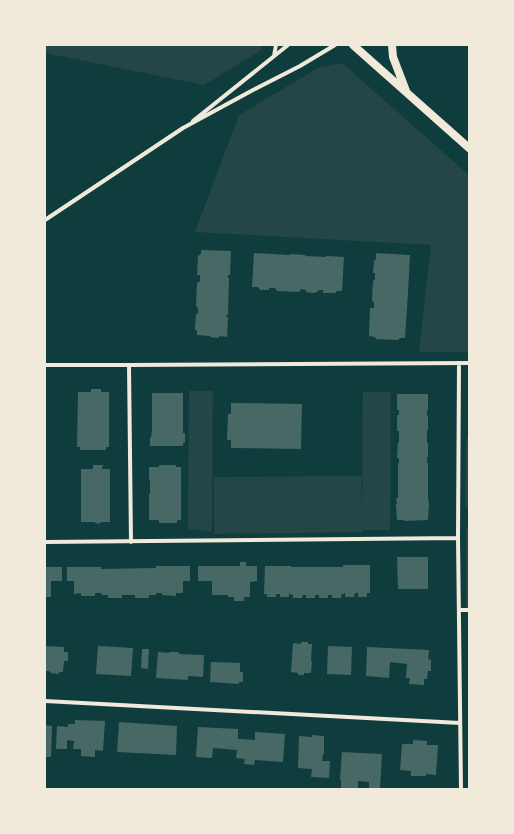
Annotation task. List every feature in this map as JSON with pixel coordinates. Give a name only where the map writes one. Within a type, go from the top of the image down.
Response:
[{"type":"main road","points":[[353,45],[469,148]]},
{"type":"main road","points":[[392,45],[394,57],[407,94]]},
{"type":"street","points":[[274,56],[276,45]]},
{"type":"street","points":[[45,220],[183,128],[288,45]]},
{"type":"street","points":[[183,128],[300,66],[335,45]]},
{"type":"street","points":[[459,363],[458,538],[461,789]]},
{"type":"street","points":[[45,365],[469,363]]},
{"type":"street","points":[[129,365],[132,542]]},
{"type":"street","points":[[45,542],[458,538]]},
{"type":"street","points":[[460,610],[469,610]]},
{"type":"street","points":[[45,701],[460,723]]},
{"type":"shaded area","points":[[45,45],[263,45],[260,51],[204,85],[45,53]]},
{"type":"shaded area","points":[[342,63],[469,175],[469,352],[419,352],[431,245],[195,232],[239,115],[320,67]]},
{"type":"shaded area","points":[[189,391],[213,391],[212,532],[188,529]]},
{"type":"shaded area","points":[[363,392],[391,392],[390,530],[362,530],[362,532],[214,534],[214,477],[361,476],[362,515]]},
{"type":"shaded area","points":[[466,438],[469,438],[469,507],[465,507]]},
{"type":"shaded area","points":[[466,527],[469,527],[469,608],[466,608]]},
{"type":"building","points":[[201,250],[231,251],[230,275],[228,275],[228,315],[226,315],[228,318],[227,337],[219,336],[219,338],[197,335],[197,331],[195,329],[196,314],[198,314],[198,308],[196,306],[197,283],[200,281],[200,275],[197,275],[198,256],[201,254]]},
{"type":"building","points":[[254,253],[344,257],[342,291],[337,291],[335,293],[323,293],[323,290],[319,290],[313,293],[306,292],[306,290],[301,289],[299,292],[277,291],[275,288],[260,290],[258,287],[252,287]]},
{"type":"building","points":[[376,253],[410,255],[405,338],[400,338],[398,340],[376,339],[375,337],[369,336],[370,308],[374,308],[374,303],[372,300],[373,281],[375,279],[375,273],[373,273],[374,261],[376,259]]},
{"type":"building","points":[[91,389],[101,389],[101,392],[109,392],[109,447],[106,447],[106,450],[80,450],[80,447],[77,447],[78,392],[91,392]]},
{"type":"building","points":[[152,393],[183,393],[183,433],[185,433],[185,443],[183,443],[183,446],[150,446],[152,430]]},
{"type":"building","points":[[397,394],[428,394],[428,520],[397,520],[396,498],[398,498],[399,458],[397,458],[399,431],[397,431],[397,415],[399,415],[399,410],[397,410]]},
{"type":"building","points":[[231,403],[302,404],[301,449],[231,448],[231,440],[227,440],[228,414],[231,414]]},
{"type":"building","points":[[93,465],[103,465],[102,469],[110,469],[110,522],[102,522],[98,524],[94,522],[81,522],[81,469],[93,469]]},
{"type":"building","points":[[159,465],[176,465],[176,467],[181,467],[181,520],[177,520],[177,523],[159,523],[159,520],[149,520],[149,467],[159,467]]},
{"type":"building","points":[[397,557],[428,557],[428,589],[398,589]]},
{"type":"building","points":[[240,562],[246,562],[246,566],[257,566],[257,581],[250,582],[250,597],[244,597],[244,601],[234,601],[234,597],[228,597],[228,595],[212,595],[212,581],[198,581],[198,566],[240,566]]},
{"type":"building","points":[[343,565],[370,565],[370,593],[367,593],[367,597],[358,597],[358,593],[355,593],[354,597],[345,597],[345,593],[341,595],[341,598],[332,598],[332,595],[328,595],[328,598],[319,598],[319,595],[315,595],[315,598],[306,598],[306,595],[303,595],[302,598],[293,598],[293,595],[291,594],[289,594],[289,597],[280,597],[280,594],[276,594],[276,597],[267,597],[267,594],[264,594],[265,566],[343,567]]},
{"type":"building","points":[[156,566],[190,566],[190,581],[183,581],[183,593],[176,593],[176,596],[156,593],[156,595],[149,595],[149,598],[135,598],[135,595],[122,595],[122,598],[108,598],[108,595],[102,595],[101,593],[95,593],[95,596],[81,596],[81,593],[74,594],[74,581],[67,581],[67,567],[101,567],[101,569],[156,568]]},
{"type":"building","points":[[45,567],[62,567],[62,581],[51,581],[51,597],[45,597]]},
{"type":"building","points":[[301,642],[308,642],[308,644],[312,644],[311,673],[298,675],[298,673],[291,672],[293,643],[301,644]]},
{"type":"building","points":[[45,646],[64,647],[64,652],[68,652],[68,661],[64,661],[63,672],[58,674],[45,671]]},
{"type":"building","points":[[98,646],[133,648],[131,676],[96,674]]},
{"type":"building","points":[[328,646],[352,647],[351,675],[327,674]]},
{"type":"building","points":[[367,647],[429,650],[428,659],[431,660],[431,671],[428,671],[427,679],[424,679],[424,685],[409,684],[410,678],[406,678],[407,664],[390,662],[389,678],[366,676]]},
{"type":"building","points":[[142,649],[149,649],[148,669],[141,668]]},
{"type":"building","points":[[158,652],[179,652],[179,654],[204,655],[203,677],[188,676],[188,680],[156,678]]},
{"type":"building","points":[[211,662],[240,663],[240,672],[243,672],[243,682],[239,682],[239,684],[210,682]]},
{"type":"building","points":[[75,720],[105,721],[103,751],[95,750],[95,757],[81,756],[81,749],[73,749],[74,741],[67,740],[67,749],[56,749],[57,726],[68,727],[68,724],[75,724]]},
{"type":"building","points":[[119,722],[177,726],[176,755],[117,752]]},
{"type":"building","points":[[45,725],[52,726],[51,757],[45,757]]},
{"type":"building","points":[[198,727],[238,729],[238,739],[255,740],[255,732],[285,734],[283,762],[255,760],[254,765],[244,764],[245,759],[236,758],[237,750],[213,748],[212,758],[196,757]]},
{"type":"building","points":[[312,735],[324,736],[324,754],[322,761],[330,761],[329,778],[311,777],[312,769],[298,768],[299,736],[312,737]]},
{"type":"building","points":[[413,740],[427,741],[427,745],[438,745],[436,775],[426,774],[426,776],[411,776],[411,771],[400,770],[402,744],[413,744]]},
{"type":"building","points":[[342,752],[382,754],[380,788],[369,788],[369,782],[358,781],[358,789],[341,789],[340,780]]}]
